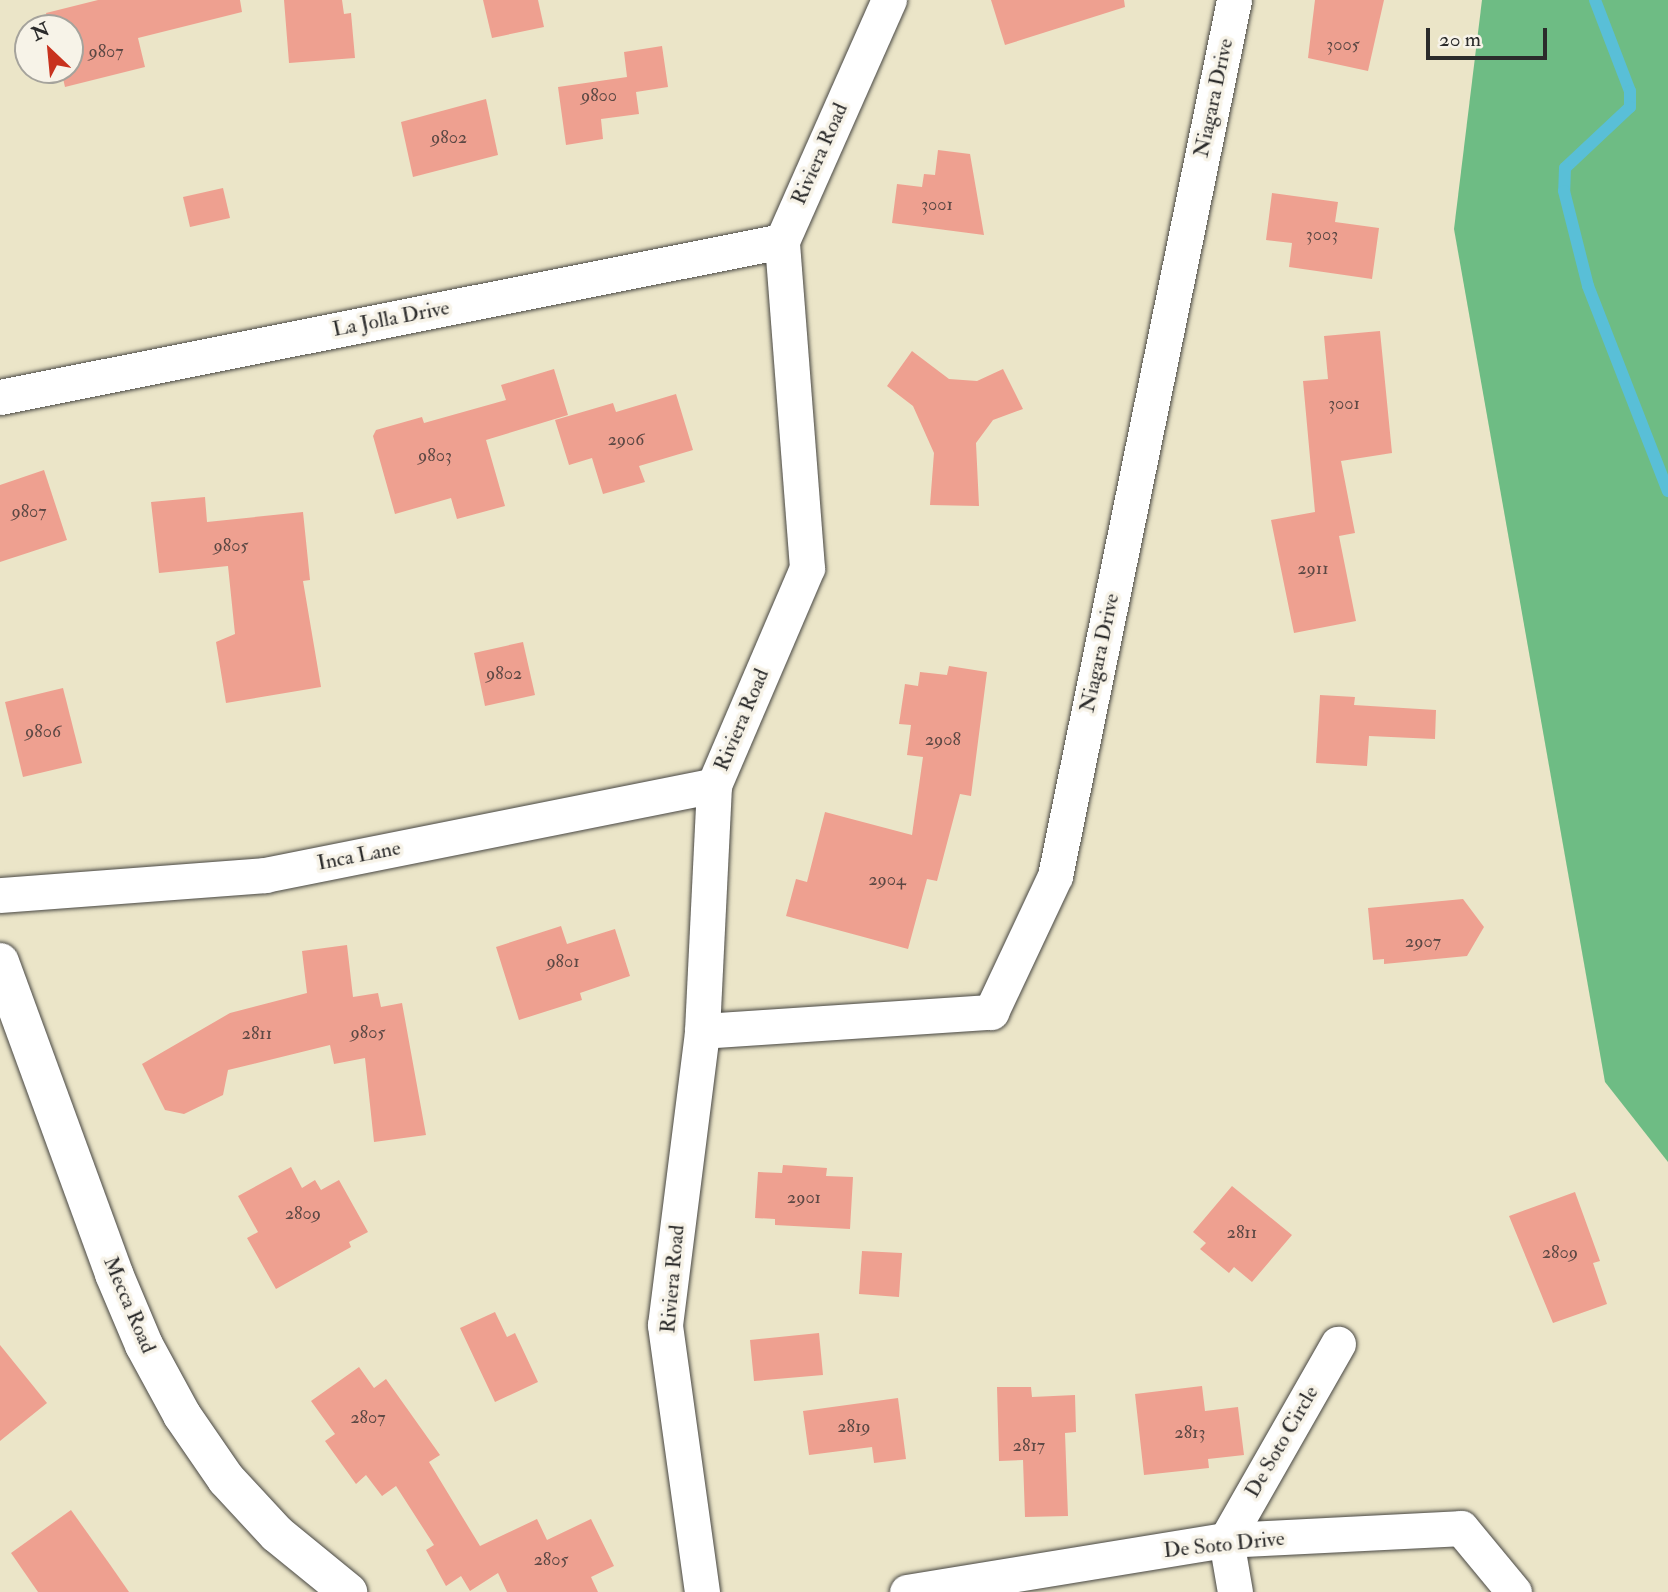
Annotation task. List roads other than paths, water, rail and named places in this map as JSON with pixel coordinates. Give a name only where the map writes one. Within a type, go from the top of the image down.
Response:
[{"type":"street","name":"Riviera Road","points":[[702,1592],[665,1325],[702,1031],[714,785],[807,568],[782,241],[888,0]]},
{"type":"street","name":"Niagara Drive","points":[[702,1031],[991,1012],[1055,876],[1234,0]]},
{"type":"street","name":"La Jolla Drive","points":[[0,397],[782,241]]},
{"type":"street","name":"Inca Lane","points":[[0,895],[265,876],[714,785]]},
{"type":"street","name":"Mecca Road","points":[[0,962],[114,1274],[144,1345],[182,1415],[226,1479],[277,1534],[348,1592]]},
{"type":"street","name":"De Soto Circle","points":[[1226,1541],[1338,1344]]},
{"type":"street","name":"De Soto Drive","points":[[907,1592],[1226,1541],[1461,1528],[1514,1592]]},
{"type":"street","points":[[1226,1541],[1235,1592]]},
{"type":"waterway","points":[[1595,0],[1630,91],[1630,107],[1565,168],[1564,191],[1588,286],[1668,491]]}]
